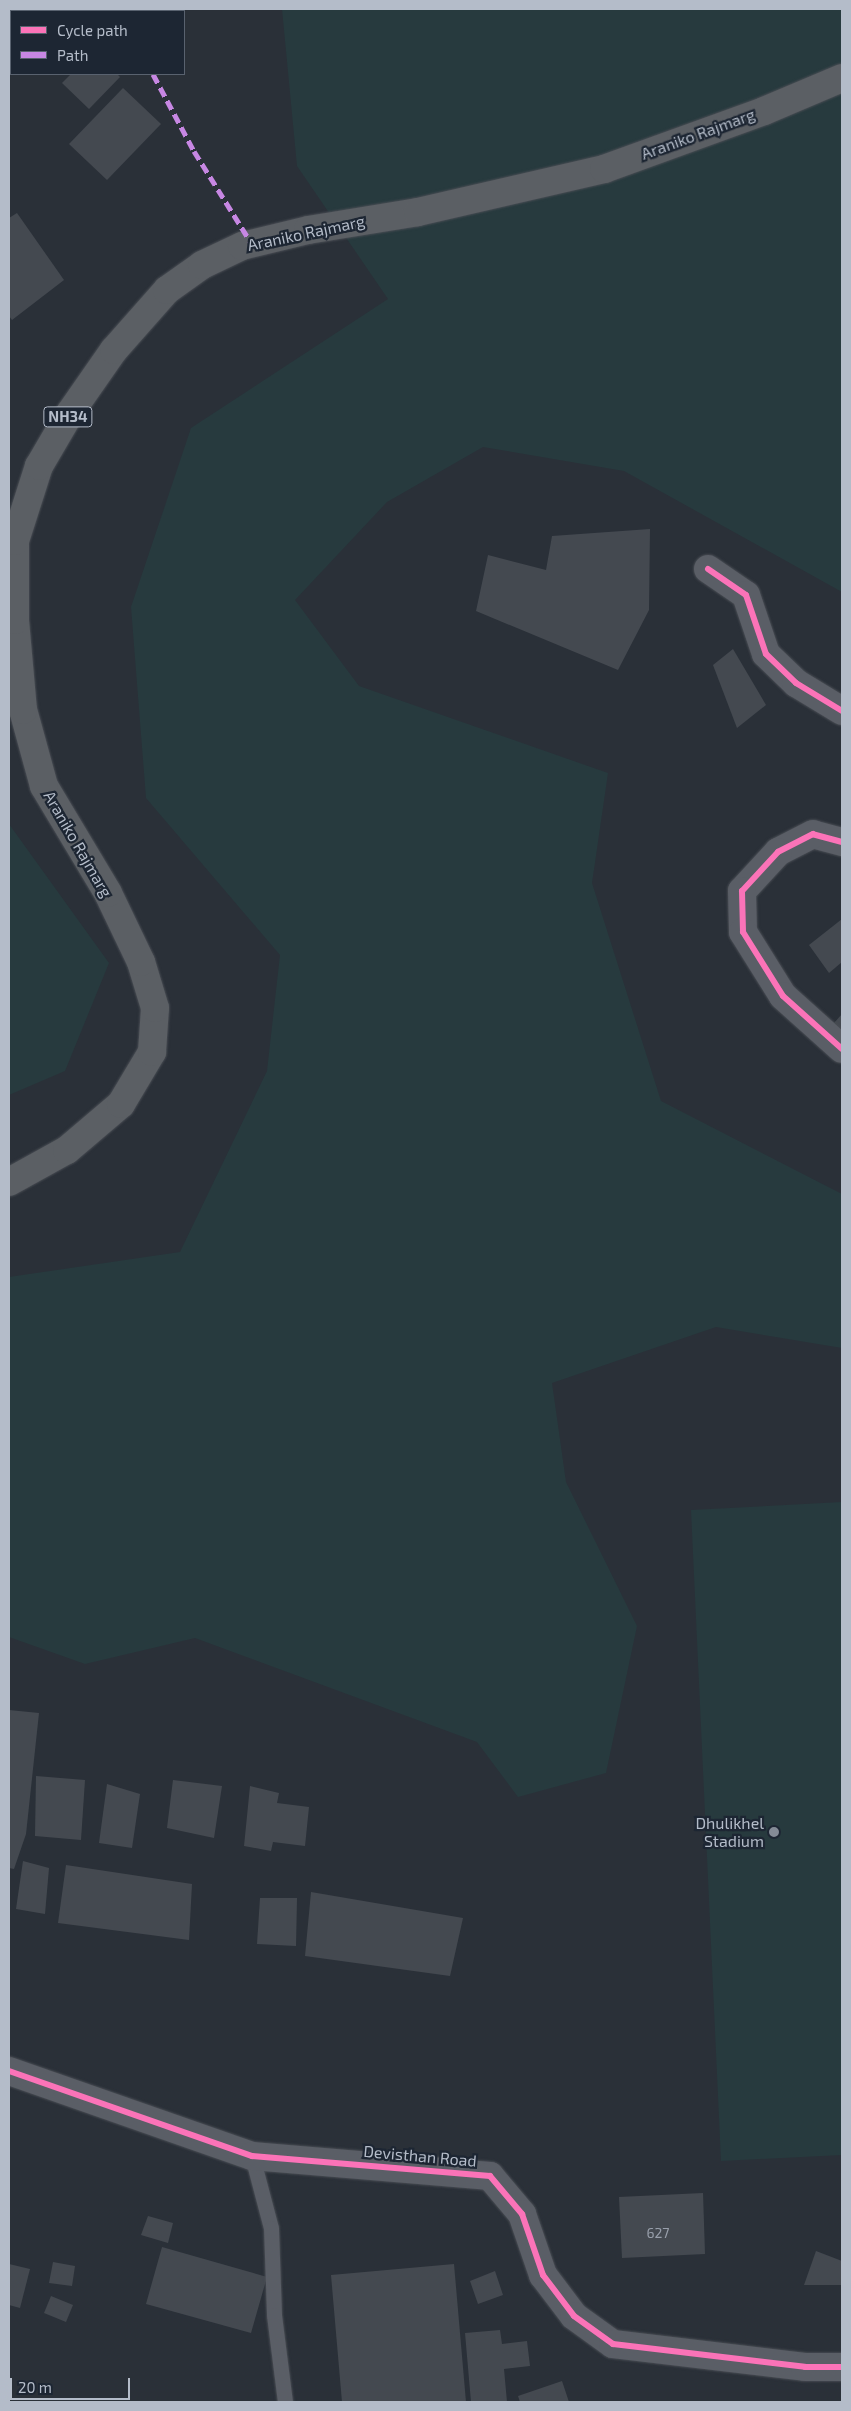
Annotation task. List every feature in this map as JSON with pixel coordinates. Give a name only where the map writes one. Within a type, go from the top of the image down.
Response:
[{"type":"highway","name":"Araniko Rajmarg","points":[[9,1182],[67,1150],[120,1104],[152,1052],[155,1008],[141,962],[108,893],[44,786],[23,710],[15,620],[15,541],[39,466],[70,412],[114,350],[167,290],[202,265],[242,246],[308,230],[418,212],[604,169],[764,111],[842,78]]},
{"type":"street","points":[[708,569],[746,595],[766,654],[796,683],[842,711]]},
{"type":"street","points":[[842,842],[813,834],[778,852],[742,891],[743,932],[783,996],[842,1049]]},
{"type":"street","name":"Devisthan Road","points":[[9,2071],[252,2156],[490,2176],[522,2214],[542,2275],[574,2316],[613,2344],[805,2367],[842,2367]]},
{"type":"lane","points":[[252,2156],[271,2228],[274,2316],[285,2402]]},
{"type":"green space","points":[[282,9],[842,9],[842,592],[624,471],[483,447],[387,502],[295,600],[359,686],[608,773],[592,883],[661,1101],[842,1194],[842,1348],[716,1327],[552,1383],[566,1482],[637,1626],[606,1773],[518,1797],[477,1742],[195,1638],[85,1664],[9,1637],[9,1277],[180,1252],[267,1071],[280,955],[146,798],[131,607],[191,428],[388,299],[297,166]]},
{"type":"green space","points":[[9,824],[109,963],[65,1071],[9,1095]]},
{"type":"green space","name":"Dhulikhel Stadium","points":[[842,1502],[842,2155],[721,2161],[691,1510]]},
{"type":"building","points":[[18,9],[94,9],[55,10]]},
{"type":"building","points":[[70,75],[118,75],[120,77],[89,109],[62,83]]},
{"type":"building","points":[[123,88],[161,124],[107,180],[69,144]]},
{"type":"building","points":[[17,213],[64,280],[12,320],[9,316],[9,218]]},
{"type":"building","points":[[650,529],[649,610],[618,670],[476,611],[488,555],[546,570],[552,536]]},
{"type":"building","points":[[733,649],[766,705],[737,728],[713,665]]},
{"type":"building","points":[[842,919],[842,962],[829,973],[809,945]]},
{"type":"building","points":[[842,1014],[842,1030],[834,1023]]},
{"type":"building","points":[[9,1710],[39,1713],[26,1834],[14,1869],[9,1868]]},
{"type":"building","points":[[36,1776],[85,1780],[81,1840],[35,1836]]},
{"type":"building","points":[[173,1780],[222,1786],[214,1838],[167,1828]]},
{"type":"building","points":[[107,1784],[140,1794],[132,1848],[99,1843]]},
{"type":"building","points":[[250,1786],[279,1793],[277,1803],[309,1807],[305,1846],[273,1842],[271,1851],[244,1846]]},
{"type":"building","points":[[23,1861],[49,1868],[45,1914],[16,1909]]},
{"type":"building","points":[[66,1865],[192,1884],[189,1940],[58,1923]]},
{"type":"building","points":[[311,1892],[463,1918],[450,1976],[305,1956]]},
{"type":"building","points":[[260,1898],[297,1898],[296,1946],[257,1944]]},
{"type":"building","points":[[703,2193],[705,2254],[622,2258],[619,2197]]},
{"type":"building","points":[[148,2216],[173,2223],[168,2243],[141,2235]]},
{"type":"building","points":[[162,2247],[267,2277],[251,2333],[146,2304]]},
{"type":"building","points":[[816,2251],[842,2261],[842,2285],[804,2285]]},
{"type":"building","points":[[53,2262],[75,2266],[72,2286],[49,2283]]},
{"type":"building","points":[[9,2264],[30,2269],[20,2308],[9,2305]]},
{"type":"building","points":[[454,2264],[466,2402],[342,2402],[331,2275]]},
{"type":"building","points":[[495,2271],[503,2295],[478,2304],[470,2281]]},
{"type":"building","points":[[51,2296],[73,2305],[66,2322],[44,2313]]},
{"type":"building","points":[[500,2330],[502,2344],[527,2341],[530,2366],[504,2369],[507,2402],[471,2402],[465,2333]]},
{"type":"building","points":[[562,2381],[569,2402],[520,2402],[518,2396]]},
{"type":"marked path","points":[[154,75],[194,151],[252,244]]},
{"type":"cycle path","points":[[708,569],[746,595],[766,654],[796,683],[842,711]]},
{"type":"cycle path","points":[[842,842],[813,834],[778,852],[742,891],[743,932],[783,996],[842,1049]]},
{"type":"cycle path","points":[[9,2071],[252,2156],[490,2176],[522,2214],[543,2275],[574,2316],[613,2344],[805,2367],[842,2367]]},
{"type":"place","name":"Dhulikhel Stadium","points":[[774,1832]]}]
